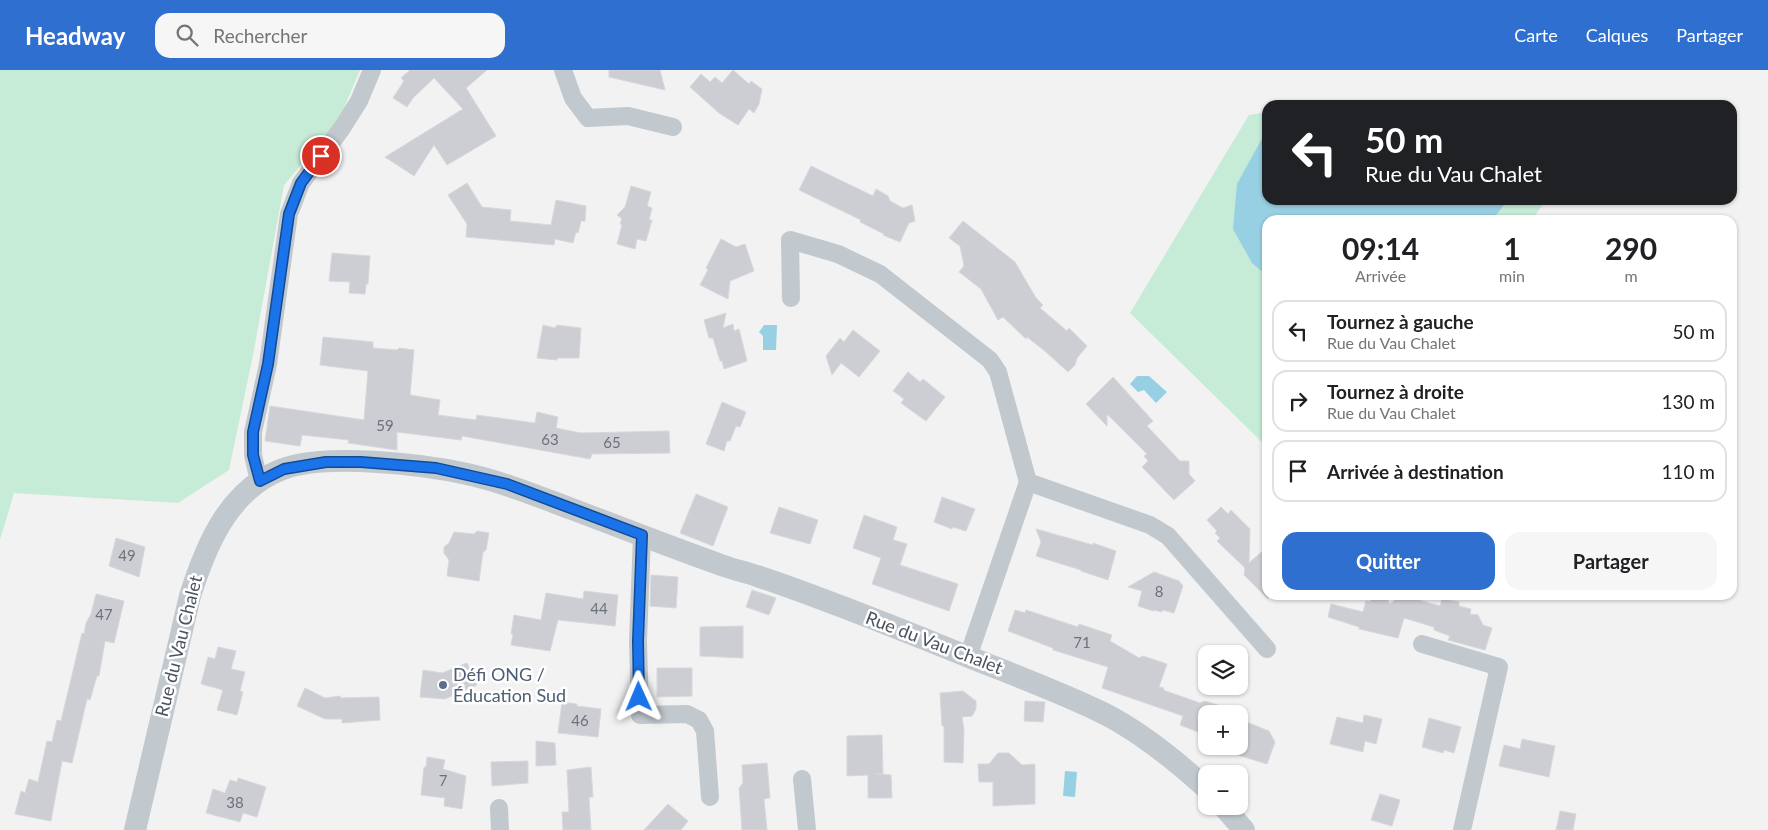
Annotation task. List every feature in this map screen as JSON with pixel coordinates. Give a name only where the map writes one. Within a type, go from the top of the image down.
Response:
[{"type":"street","points":[[260,481],[253,455],[253,432],[268,364],[289,214],[301,183],[359,101],[372,70]]},
{"type":"street","points":[[563,70],[573,98],[588,118],[628,116],[673,127]]},
{"type":"street","points":[[791,298],[790,240],[838,254],[869,268],[894,285],[994,365],[1002,385],[1028,482],[968,656]]},
{"type":"street","name":"Rue du Vau Chalet","points":[[135,830],[164,699],[190,596],[199,568],[222,520],[238,499],[260,481],[284,469],[326,462],[361,462],[436,468],[507,484],[726,567],[775,583],[1033,682],[1103,714],[1132,730],[1198,782]]},
{"type":"street","points":[[1028,482],[1150,525],[1168,536],[1267,649]]},
{"type":"street","points":[[642,535],[638,641],[640,715],[688,714],[699,720],[706,731],[710,797]]},
{"type":"street","points":[[1422,644],[1499,667],[1462,830]]},
{"type":"street","points":[[802,779],[807,830]]},
{"type":"street","points":[[499,808],[500,830]]},
{"type":"street","points":[[1231,815],[1244,830]]},
{"type":"green space","points":[[0,70],[360,70],[338,122],[284,185],[253,355],[229,470],[178,503],[14,493],[0,540]]},
{"type":"green space","points":[[1262,113],[1262,205],[1542,205],[1536,215],[1262,215],[1262,442],[1130,313],[1249,115]]},
{"type":"water","points":[[1262,138],[1262,205],[1504,205],[1496,215],[1262,215],[1262,272],[1252,263],[1233,229],[1237,184]]},
{"type":"water","points":[[764,325],[777,325],[776,350],[763,350],[763,336],[759,332]]},
{"type":"water","points":[[1137,376],[1149,376],[1167,392],[1156,403],[1144,390],[1138,392],[1130,384]]},
{"type":"water","points":[[1065,771],[1077,772],[1075,797],[1063,796]]},
{"type":"building","points":[[410,70],[487,70],[466,88],[496,136],[447,165],[434,145],[414,176],[385,157],[463,109],[434,78],[413,98],[407,107],[393,98],[404,81],[401,78]]},
{"type":"building","points":[[609,70],[660,70],[665,90],[609,77]]},
{"type":"building","points":[[733,70],[749,84],[751,81],[762,89],[759,104],[754,113],[749,109],[738,125],[719,113],[690,87],[701,74],[710,82],[715,77],[722,83]]},
{"type":"building","points":[[811,166],[873,196],[876,189],[888,196],[890,201],[903,208],[912,205],[915,221],[909,223],[900,242],[883,235],[860,222],[861,220],[799,190]]},
{"type":"building","points":[[467,183],[482,207],[511,210],[510,221],[551,225],[556,200],[586,206],[585,221],[581,221],[573,243],[555,239],[554,245],[466,237],[467,224],[448,195]]},
{"type":"building","points":[[631,186],[651,192],[647,206],[652,208],[649,220],[652,220],[646,241],[637,239],[635,249],[617,244],[622,219],[617,215],[625,207]]},
{"type":"building","points":[[963,221],[1015,262],[1036,298],[1043,305],[1040,308],[1067,331],[1069,328],[1087,346],[1077,358],[1075,365],[1068,372],[1027,337],[1026,339],[1003,317],[998,320],[981,289],[959,272],[964,266],[960,246],[949,238]]},
{"type":"building","points":[[721,239],[736,247],[745,244],[754,271],[730,281],[728,299],[700,285],[708,270],[706,268]]},
{"type":"building","points":[[332,253],[370,256],[368,284],[366,284],[365,294],[349,293],[350,282],[329,281]]},
{"type":"building","points":[[726,313],[723,328],[733,324],[734,331],[739,329],[747,361],[724,369],[713,338],[709,338],[704,320]]},
{"type":"building","points":[[543,325],[555,328],[557,325],[581,328],[579,358],[557,358],[557,360],[537,358]]},
{"type":"building","points":[[853,330],[880,351],[859,377],[841,363],[832,375],[826,356],[840,338],[844,342]]},
{"type":"building","points":[[323,337],[373,342],[373,348],[414,350],[410,395],[440,400],[438,415],[476,420],[477,415],[535,423],[537,412],[558,417],[556,428],[581,433],[669,431],[670,453],[592,454],[590,459],[462,436],[461,440],[397,432],[397,450],[348,443],[349,440],[302,435],[300,446],[265,441],[270,406],[364,420],[368,371],[320,365]]},
{"type":"building","points":[[908,372],[920,382],[923,379],[945,397],[926,421],[901,403],[904,399],[893,391]]},
{"type":"building","points":[[1113,377],[1153,421],[1147,426],[1180,461],[1189,461],[1189,474],[1195,481],[1174,500],[1142,467],[1148,461],[1144,456],[1147,454],[1107,414],[1107,426],[1086,404]]},
{"type":"building","points":[[722,402],[746,412],[740,427],[736,426],[730,441],[727,441],[724,451],[706,444]]},
{"type":"building","points":[[696,494],[728,507],[713,546],[680,533]]},
{"type":"building","points":[[942,497],[975,509],[966,531],[953,527],[952,529],[934,522]]},
{"type":"building","points":[[779,507],[818,520],[810,544],[770,533]]},
{"type":"building","points":[[1221,507],[1228,514],[1231,510],[1250,529],[1249,563],[1262,551],[1262,593],[1244,575],[1245,568],[1217,541],[1220,538],[1215,533],[1217,531],[1207,520]]},
{"type":"building","points":[[864,515],[897,527],[893,540],[907,544],[900,565],[958,584],[949,611],[872,584],[881,558],[853,548]]},
{"type":"building","points":[[1036,529],[1093,545],[1093,543],[1116,551],[1108,580],[1036,556],[1041,542]]},
{"type":"building","points":[[477,531],[489,533],[486,550],[483,552],[479,581],[447,576],[449,560],[444,553],[444,547],[449,543],[454,532],[474,534]]},
{"type":"building","points":[[116,538],[145,547],[139,577],[109,566]]},
{"type":"building","points":[[1154,572],[1179,581],[1183,586],[1174,613],[1163,610],[1162,612],[1153,611],[1138,606],[1142,591],[1128,587]]},
{"type":"building","points":[[651,575],[678,577],[676,608],[650,606]]},
{"type":"building","points":[[752,590],[776,598],[769,615],[746,607]]},
{"type":"building","points":[[584,591],[618,595],[615,626],[558,620],[550,651],[511,645],[514,615],[541,620],[546,593],[583,599]]},
{"type":"building","points":[[96,594],[124,601],[114,643],[105,641],[99,676],[97,676],[90,700],[87,699],[72,763],[62,761],[51,821],[15,814],[21,791],[25,793],[29,779],[38,782],[47,741],[52,742],[57,720],[61,721],[82,633],[84,634]]},
{"type":"building","points":[[1371,600],[1388,600],[1390,604],[1395,600],[1419,600],[1440,606],[1442,600],[1459,602],[1459,606],[1471,609],[1470,614],[1478,615],[1483,625],[1492,628],[1485,650],[1448,640],[1450,636],[1434,630],[1434,627],[1404,618],[1398,638],[1359,629],[1359,627],[1328,617],[1331,604],[1363,612],[1366,601],[1370,602]]},
{"type":"building","points":[[1015,610],[1025,613],[1026,610],[1078,627],[1079,624],[1112,635],[1110,641],[1139,658],[1143,656],[1167,664],[1159,687],[1164,688],[1163,690],[1200,703],[1205,701],[1218,705],[1198,705],[1198,732],[1180,725],[1183,716],[1102,688],[1108,667],[1053,650],[1053,648],[1008,631]]},
{"type":"building","points":[[743,626],[743,658],[700,656],[700,627]]},
{"type":"building","points":[[218,647],[236,651],[231,669],[245,672],[240,691],[243,692],[237,715],[217,710],[223,690],[201,684],[208,657],[215,659]]},
{"type":"building","points":[[467,663],[477,685],[445,699],[420,697],[423,670],[442,673]]},
{"type":"building","points":[[657,668],[692,668],[692,696],[657,697]]},
{"type":"building","points":[[305,688],[325,698],[340,696],[341,698],[379,697],[380,720],[342,723],[342,719],[325,719],[297,706]]},
{"type":"building","points":[[963,691],[976,701],[976,709],[972,716],[962,717],[964,730],[963,763],[944,762],[944,726],[942,726],[940,693]]},
{"type":"building","points":[[1025,701],[1045,702],[1043,722],[1024,721]]},
{"type":"building","points":[[562,702],[601,709],[598,737],[558,733]]},
{"type":"building","points":[[1364,715],[1382,719],[1376,744],[1365,741],[1363,752],[1330,744],[1337,717],[1363,723]]},
{"type":"building","points":[[1429,718],[1461,727],[1454,753],[1444,750],[1443,753],[1422,747]]},
{"type":"building","points":[[1248,723],[1269,731],[1275,742],[1267,764],[1238,755],[1248,755]]},
{"type":"building","points":[[882,735],[883,774],[877,774],[891,775],[892,798],[868,798],[868,775],[847,776],[847,736]]},
{"type":"building","points":[[1522,739],[1555,746],[1549,777],[1499,766],[1504,745],[1520,749]]},
{"type":"building","points":[[536,741],[555,743],[556,765],[536,766]]},
{"type":"building","points":[[998,753],[1009,753],[1022,765],[1035,764],[1035,804],[993,806],[993,782],[979,782],[978,764],[989,764]]},
{"type":"building","points":[[427,757],[445,760],[443,769],[466,776],[462,809],[444,806],[445,798],[421,795]]},
{"type":"building","points":[[528,761],[528,783],[492,786],[491,762]]},
{"type":"building","points":[[767,763],[770,798],[764,799],[767,830],[742,830],[739,788],[743,783],[742,765]]},
{"type":"building","points":[[591,767],[593,797],[589,797],[591,830],[563,830],[562,812],[569,812],[567,770]]},
{"type":"building","points":[[238,778],[266,787],[257,817],[243,813],[240,822],[206,813],[213,789],[225,793],[230,780],[237,782]]},
{"type":"building","points":[[1380,794],[1400,800],[1392,826],[1371,820]]},
{"type":"building","points":[[668,804],[688,821],[681,830],[644,830]]},
{"type":"building","points":[[1560,811],[1576,814],[1573,830],[1556,830]]},
{"type":"place","name":"Défi ONG / Éducation Sud","points":[[443,685]]},
{"type":"route","points":[[321,156],[301,183],[289,214],[268,364],[253,432],[253,455],[260,481],[284,469],[326,462],[361,462],[436,468],[507,484],[642,535],[638,641],[639,697]]}]
